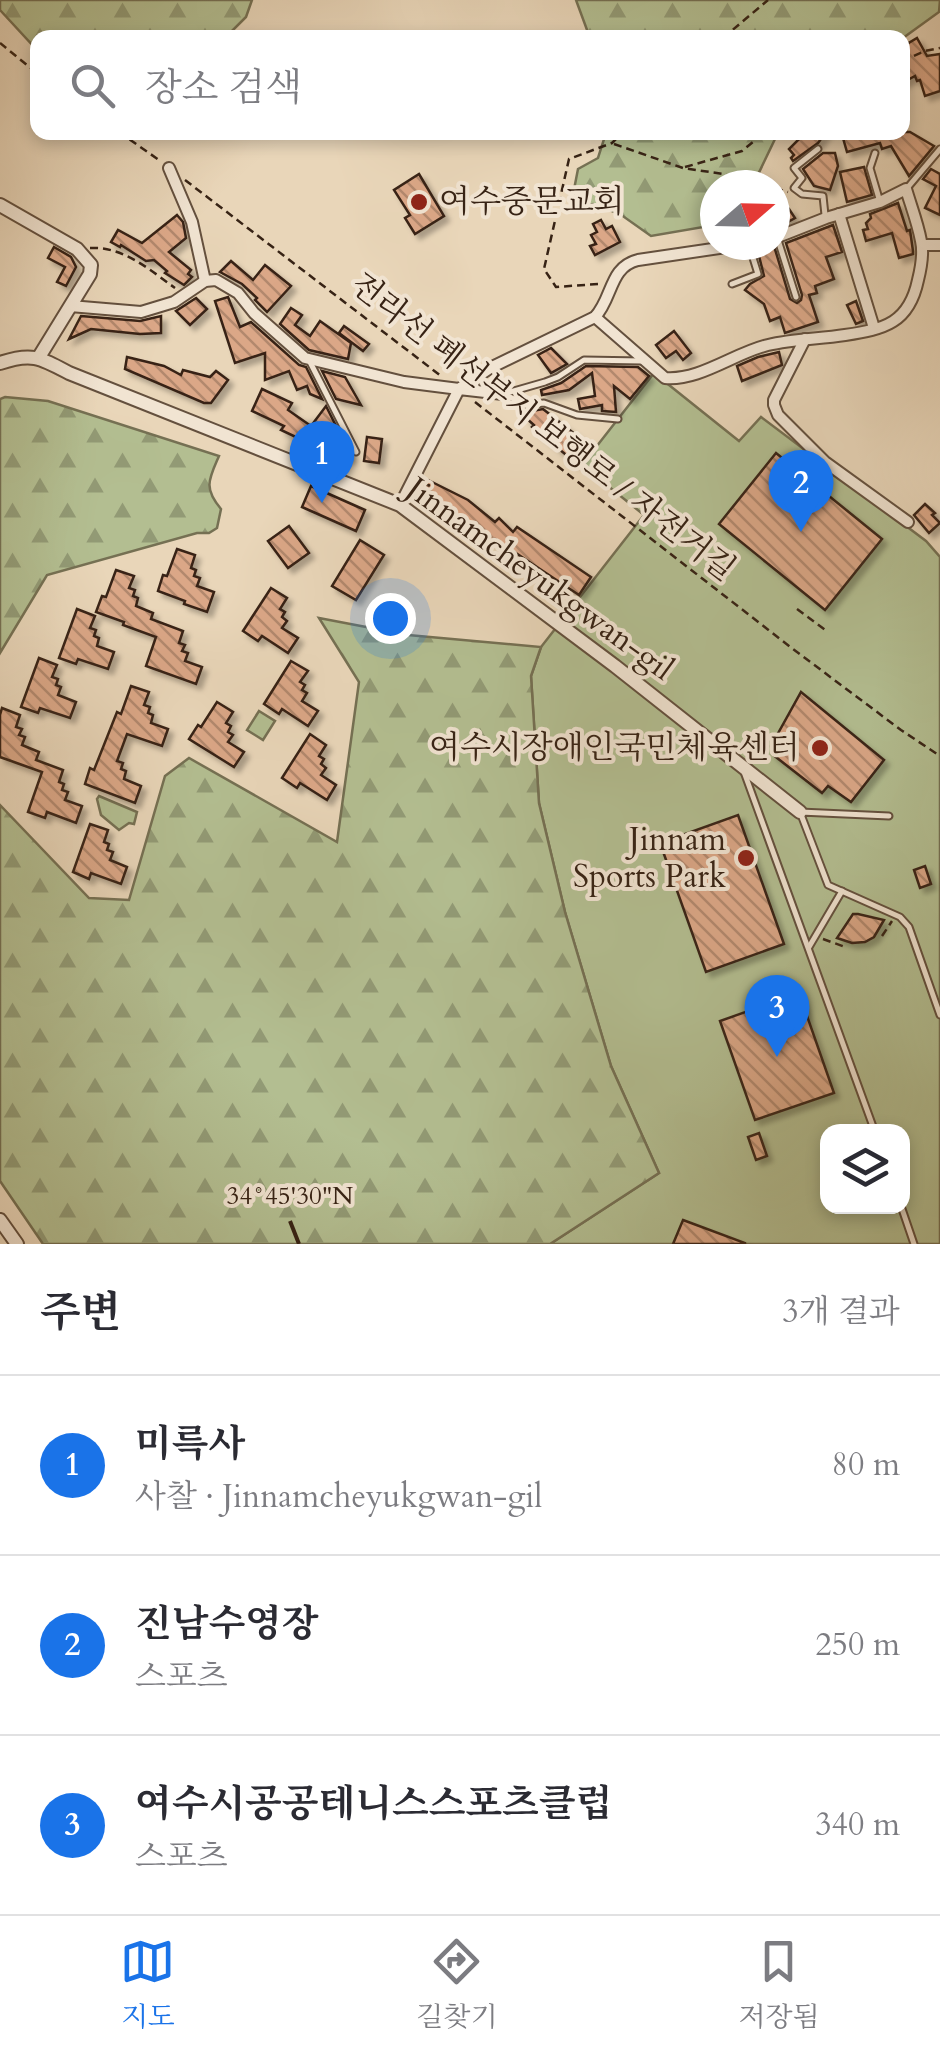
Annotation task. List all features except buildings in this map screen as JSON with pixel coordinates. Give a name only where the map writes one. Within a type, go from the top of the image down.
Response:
[{"type":"street","points":[[169,168],[192,222],[204,281]]},
{"type":"street","points":[[595,317],[665,378],[676,378],[764,346],[874,328],[907,311],[922,245],[906,189],[880,202],[790,232]]},
{"type":"street","points":[[0,205],[78,248],[92,270],[39,357],[0,363]]},
{"type":"street","points":[[839,214],[874,328]]},
{"type":"street","points":[[922,245],[940,244]]},
{"type":"street","points":[[400,505],[458,390],[490,368],[595,317],[621,268],[631,262],[700,251]]},
{"type":"street","points":[[70,306],[141,312],[168,305],[204,281],[216,280],[234,289],[254,314],[309,359],[404,382],[503,394]]},
{"type":"street","points":[[805,339],[774,400],[778,415],[825,462],[908,522]]},
{"type":"street","name":"Jinnamcheyukgwan-gil","points":[[39,357],[70,373],[400,505],[616,666],[800,812]]},
{"type":"street","points":[[0,1220],[17,1244]]},
{"type":"lane","points":[[818,149],[794,168],[802,178],[794,188],[802,194],[824,196],[826,218]]},
{"type":"lane","points":[[906,189],[940,149]]},
{"type":"lane","points":[[876,153],[870,168],[880,202]]},
{"type":"lane","points":[[732,284],[758,274],[754,260]]},
{"type":"lane","points":[[783,260],[796,297]]},
{"type":"lane","points":[[309,359],[356,452]]},
{"type":"lane","points":[[503,394],[545,382],[584,360],[646,362]]},
{"type":"lane","points":[[503,394],[526,405],[544,403],[577,415],[618,419]]},
{"type":"lane","points":[[741,764],[871,1124]]},
{"type":"lane","points":[[889,816],[800,812],[828,885],[900,917],[910,927],[940,1014]]},
{"type":"lane","points":[[809,947],[842,891]]},
{"type":"lane","points":[[904,1214],[914,1244]]},
{"type":"path","points":[[732,30],[768,0]]},
{"type":"path","points":[[0,44],[30,68]]},
{"type":"path","points":[[910,58],[940,48]]},
{"type":"path","name":"전라선 폐선부지 보행로 / 자전거길","points":[[130,140],[515,431],[793,650],[940,756]]},
{"type":"path","points":[[611,288],[599,284],[556,287],[544,269],[569,159],[615,140]]},
{"type":"path","points":[[682,168],[742,151],[755,140]]},
{"type":"path","points":[[612,143],[700,171]]},
{"type":"path","points":[[78,248],[106,247],[142,264],[185,295]]},
{"type":"path","points":[[798,609],[828,632]]},
{"type":"path","points":[[882,936],[890,923]]},
{"type":"path","points":[[829,941],[845,947]]},
{"type":"green space","points":[[0,0],[252,0],[246,17],[233,30],[30,30],[30,42],[0,10]]},
{"type":"green space","points":[[576,0],[940,0],[939,12],[910,33],[587,30]]},
{"type":"green space","points":[[604,140],[775,140],[760,170],[700,170],[700,228],[651,236],[620,214],[593,204],[570,210],[578,169],[598,158]]},
{"type":"green space","name":"Jinnam Sports Park","points":[[654,373],[739,441],[761,417],[926,541],[940,557],[940,1244],[550,1244],[659,1173],[611,1066],[565,912],[539,803],[531,676],[541,647],[644,515],[582,465]]},
{"type":"green space","points":[[0,399],[48,401],[219,456],[210,483],[221,509],[217,528],[209,533],[197,533],[47,575],[0,653]]},
{"type":"green space","points":[[319,618],[408,635],[541,647],[531,676],[539,803],[565,912],[611,1066],[659,1173],[550,1244],[43,1244],[0,1181],[0,805],[89,898],[129,900],[165,776],[189,758],[337,842],[359,682]]},
{"type":"green space","points":[[259,711],[275,721],[263,740],[247,730]]},
{"type":"green space","points":[[99,796],[137,812],[134,824],[119,830],[101,815]]},
{"type":"place","name":"여수중문교회","points":[[419,202]]},
{"type":"place","name":"미륵사","points":[[322,503]]},
{"type":"place","name":"진남수영장","points":[[801,532]]},
{"type":"place","name":"여수시장애인국민체육센터","points":[[820,748]]},
{"type":"place","name":"Jinnam Sports Park","points":[[746,858]]},
{"type":"place","name":"여수시공공테니스스포츠클럽","points":[[777,1057]]}]
